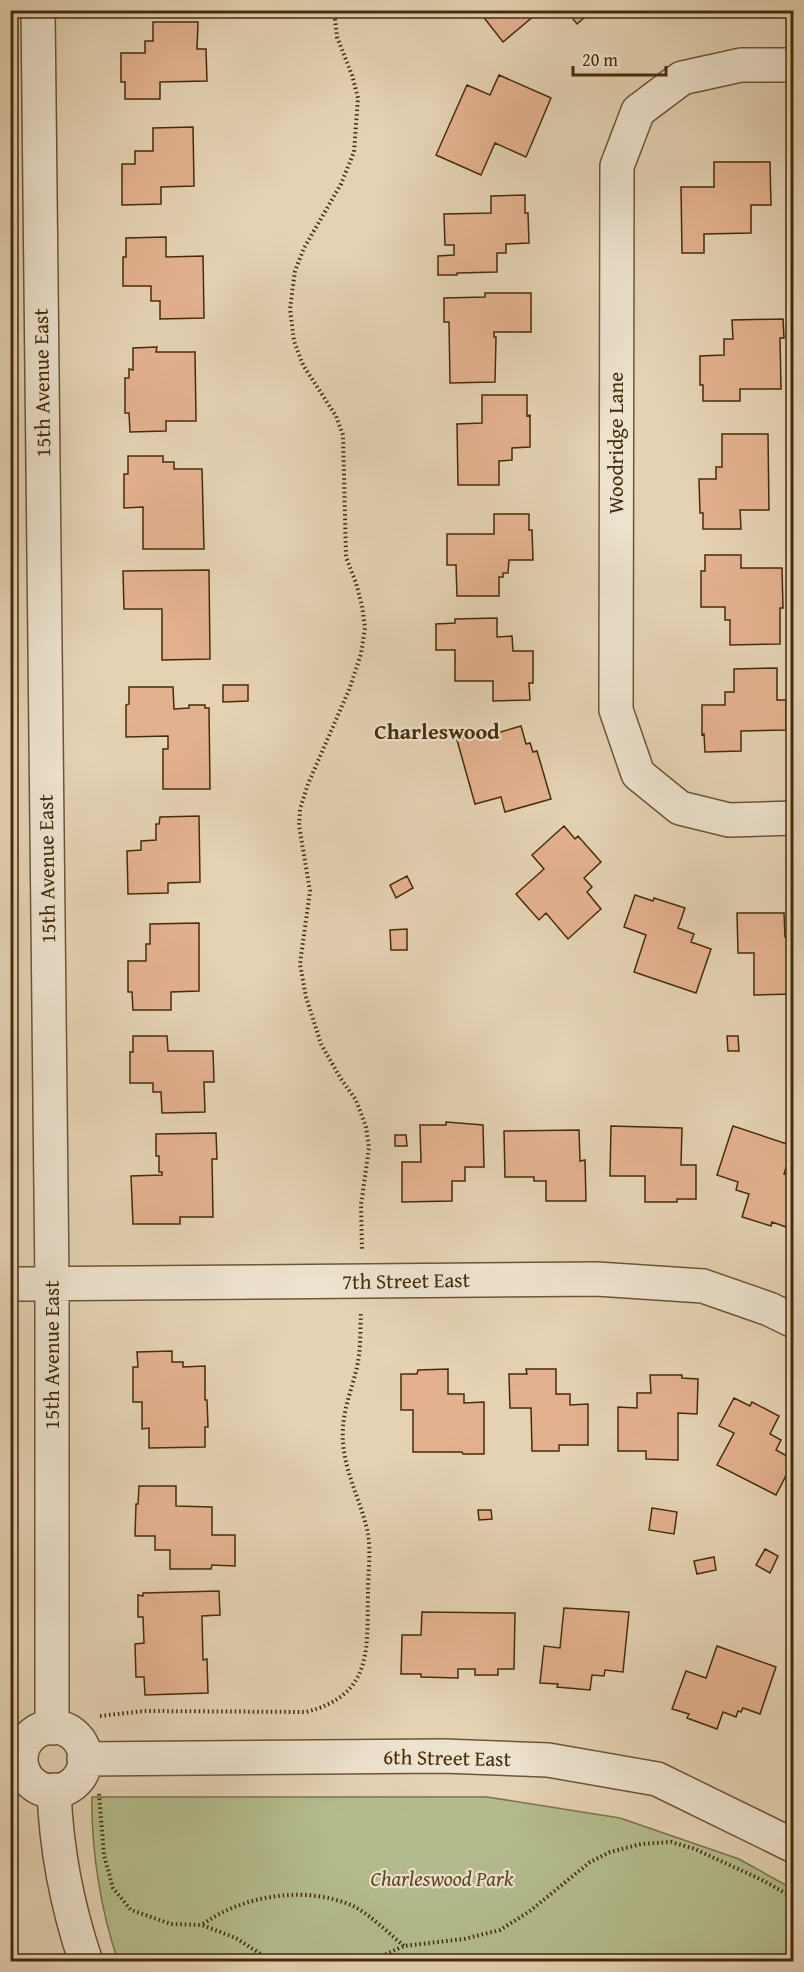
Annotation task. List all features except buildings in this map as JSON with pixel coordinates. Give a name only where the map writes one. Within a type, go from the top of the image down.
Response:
[{"type":"street","name":"15th Avenue East","points":[[38,10],[52,1284],[52,1728]]},
{"type":"street","name":"Woodridge Lane","points":[[794,65],[741,65],[682,78],[638,111],[617,166],[616,710],[638,774],[680,808],[729,820],[794,818]]},
{"type":"street","name":"7th Street East","points":[[10,1284],[597,1279],[703,1286],[769,1309],[794,1321]]},
{"type":"street","points":[[52,1728],[73,1733],[84,1749],[82,1774],[77,1781],[71,1787],[54,1790],[38,1787],[30,1782],[16,1759],[29,1736],[39,1730],[52,1728]]},
{"type":"street","name":"6th Street East","points":[[84,1759],[442,1756],[548,1760],[657,1779],[791,1840]]},
{"type":"street","points":[[54,1790],[60,1854],[73,1924],[86,1962]]},
{"type":"path","points":[[100,1716],[144,1711],[306,1712],[326,1707],[340,1698],[355,1682],[363,1666],[367,1644],[369,1535],[345,1461],[342,1428],[359,1360],[362,1281],[361,1204],[369,1148],[366,1126],[356,1100],[321,1044],[306,998],[300,964],[310,891],[299,825],[300,809],[308,784],[349,690],[361,654],[365,628],[360,594],[346,556],[343,435],[336,416],[303,365],[294,341],[290,309],[295,271],[304,249],[341,184],[354,152],[358,98],[338,37],[334,10]]},
{"type":"path","points":[[99,1794],[104,1855],[113,1888],[131,1910],[171,1924],[202,1925],[236,1938],[265,1957],[268,1962]]},
{"type":"path","points":[[369,1962],[404,1946],[464,1939],[500,1930],[530,1911],[590,1862],[610,1852],[641,1844],[671,1842],[695,1849],[764,1881],[794,1898]]},
{"type":"path","points":[[202,1925],[219,1913],[254,1902],[287,1895],[309,1894],[354,1907],[404,1946]]},
{"type":"green space","name":"Charleswood Park","points":[[92,1797],[487,1797],[620,1818],[739,1859],[793,1889],[793,1961],[118,1961],[98,1880],[93,1838]]},
{"type":"district","name":"Charleswood","points":[[437,731]]}]
